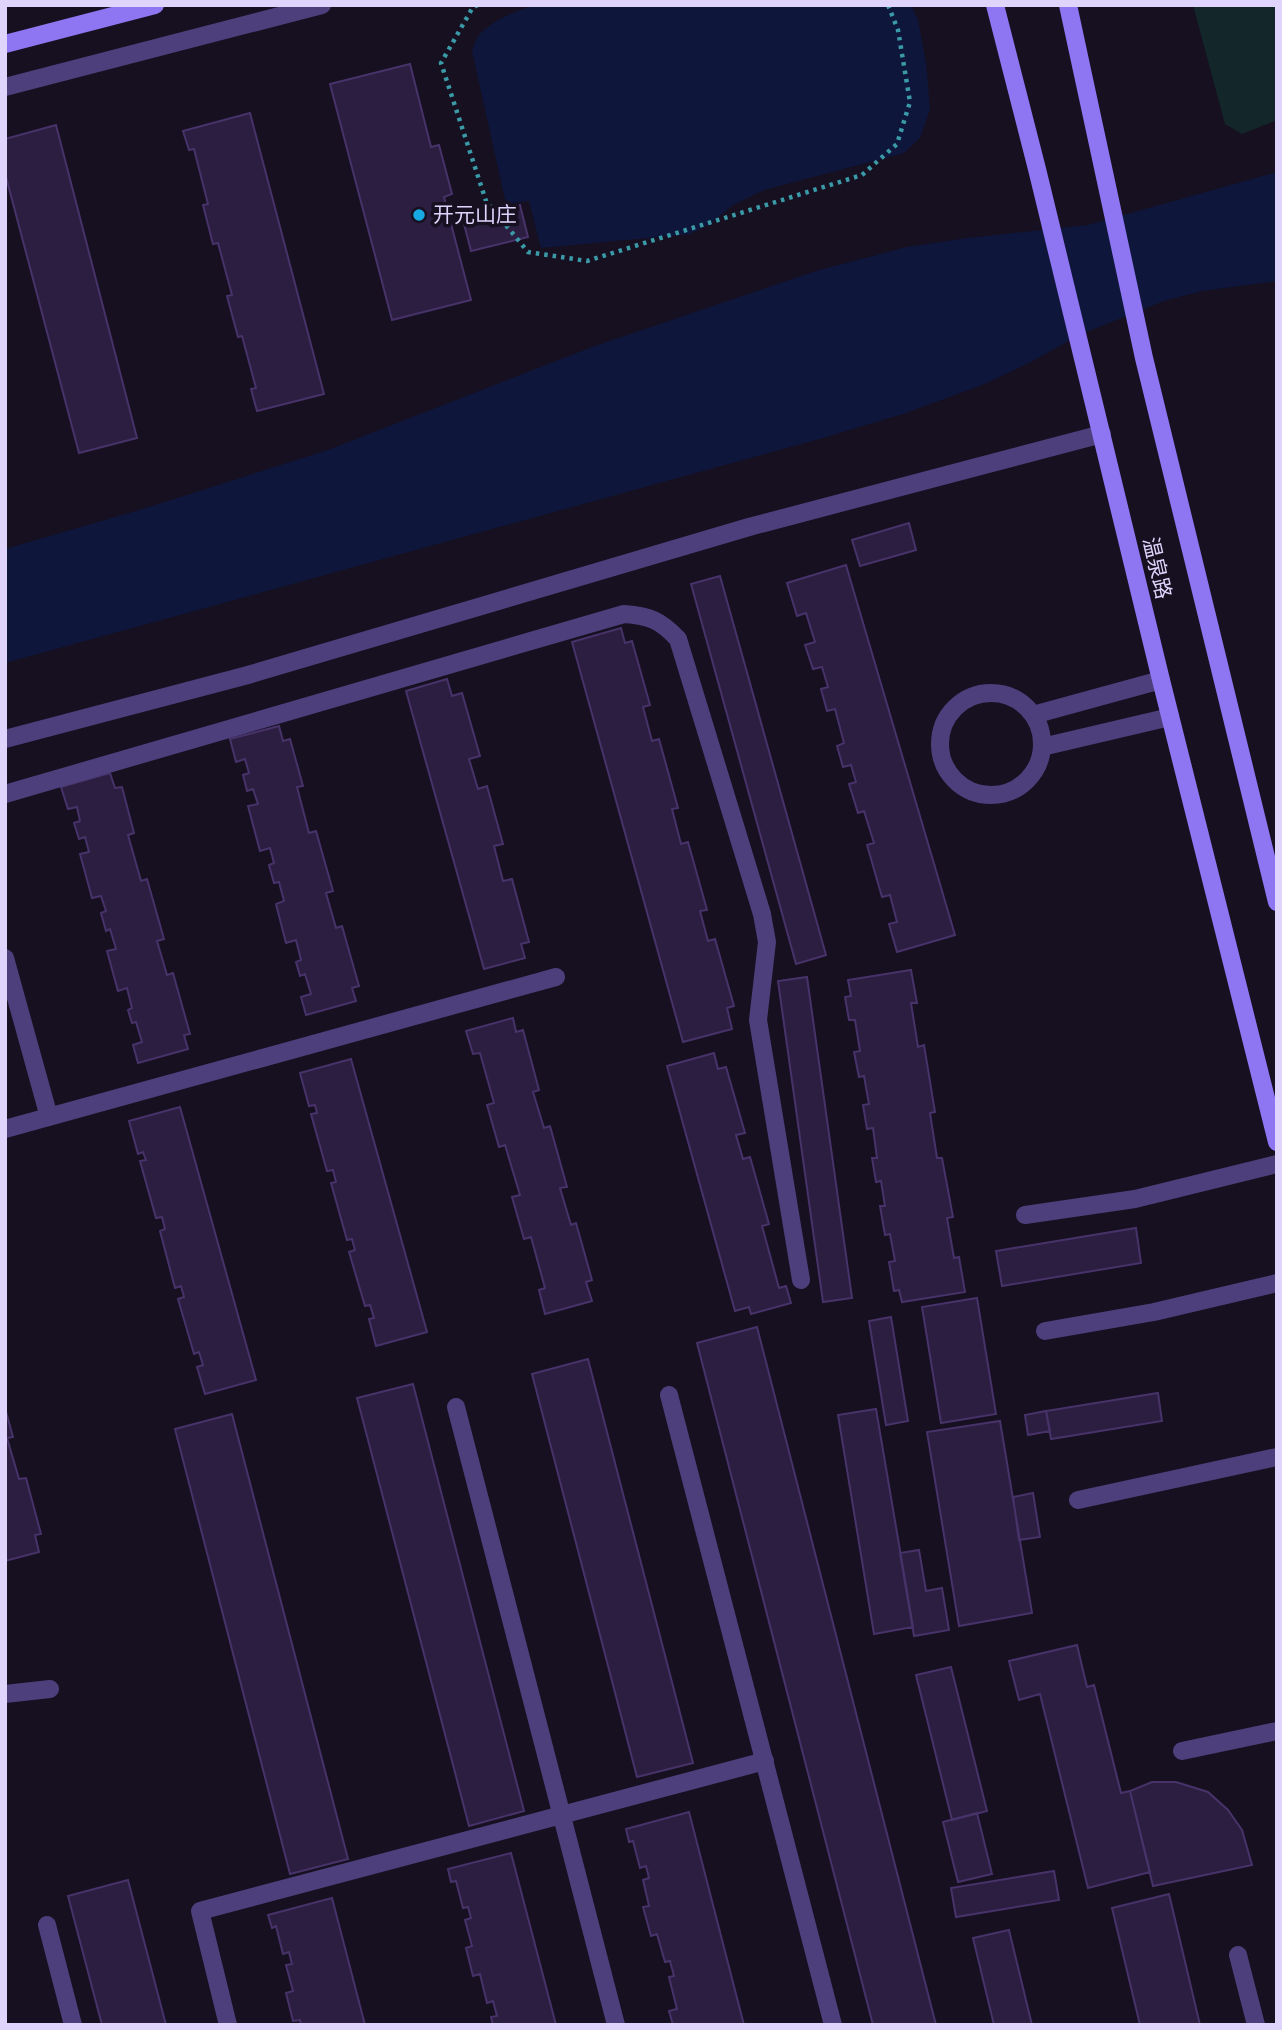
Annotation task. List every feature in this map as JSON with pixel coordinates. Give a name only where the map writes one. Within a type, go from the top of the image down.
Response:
[{"type":"main road","points":[[5,44],[155,5]]},
{"type":"main road","name":"温泉路","points":[[995,5],[1277,1142]]},
{"type":"main road","name":"温泉路","points":[[1069,5],[1144,358],[1277,902]]},
{"type":"street","points":[[5,87],[322,5]]},
{"type":"street","points":[[5,739],[248,675],[749,527],[1102,434]]},
{"type":"street","points":[[5,794],[624,614],[644,615],[664,624],[678,639],[762,914],[767,942],[758,1020],[801,1280]]},
{"type":"street","points":[[1032,715],[1161,680]]},
{"type":"street","points":[[992,693],[1007,695],[1020,702],[1032,715],[1040,730],[1042,747],[1038,764],[1029,779],[1016,790],[999,795],[983,795],[956,782],[946,769],[940,754],[940,738],[943,723],[952,710],[964,700],[978,694],[992,693]]},
{"type":"street","points":[[1042,747],[1170,717]]},
{"type":"street","points":[[5,958],[49,1117]]},
{"type":"street","points":[[5,1129],[556,977]]},
{"type":"street","points":[[1025,1215],[1135,1199],[1277,1164]]},
{"type":"street","points":[[1045,1331],[1154,1312],[1277,1283]]},
{"type":"street","points":[[669,1395],[833,2025]]},
{"type":"street","points":[[456,1407],[616,2025]]},
{"type":"street","points":[[1078,1500],[1277,1458]]},
{"type":"street","points":[[5,1694],[50,1689]]},
{"type":"street","points":[[1182,1751],[1277,1731]]},
{"type":"street","points":[[228,2025],[200,1911],[765,1761]]},
{"type":"street","points":[[47,1925],[73,2025]]},
{"type":"street","points":[[1238,1955],[1255,2025]]},
{"type":"path","points":[[478,5],[472,7],[441,62],[486,201],[528,252],[587,261],[862,175],[897,144],[909,102],[898,30],[888,5]]},
{"type":"green space","points":[[1193,5],[1277,5],[1277,120],[1242,134],[1225,124]]},
{"type":"water","points":[[535,5],[911,5],[918,20],[926,63],[930,109],[920,138],[904,153],[764,190],[733,205],[710,224],[690,234],[541,248],[529,201],[506,204],[472,51],[479,35],[491,25]]},
{"type":"water","points":[[1277,172],[1277,281],[1202,291],[1164,301],[1079,335],[982,385],[906,413],[823,438],[5,663],[5,549],[143,509],[328,450],[592,347],[816,271],[907,247],[1088,225]]},
{"type":"building","points":[[410,64],[431,147],[439,145],[452,194],[444,197],[471,300],[392,320],[330,84]]},
{"type":"building","points":[[250,113],[324,394],[257,411],[251,389],[256,388],[242,336],[238,337],[227,296],[232,295],[218,243],[213,244],[203,205],[208,204],[194,149],[189,150],[183,131]]},
{"type":"building","points":[[56,125],[137,438],[79,453],[5,173],[5,139]]},
{"type":"building","points":[[520,205],[528,237],[471,251],[463,220]]},
{"type":"building","points":[[909,523],[916,550],[860,566],[852,540]]},
{"type":"building","points":[[846,565],[955,935],[897,952],[889,924],[897,922],[890,895],[882,897],[867,845],[874,843],[864,811],[858,813],[849,784],[856,782],[851,765],[843,767],[837,746],[844,743],[835,709],[827,711],[821,689],[828,687],[822,667],[813,669],[805,645],[815,642],[806,613],[797,616],[787,583]]},
{"type":"building","points":[[720,576],[826,955],[796,964],[691,584]]},
{"type":"building","points":[[621,628],[625,643],[632,641],[650,705],[643,707],[652,741],[659,739],[678,808],[672,809],[681,844],[688,842],[707,910],[700,911],[708,941],[715,939],[734,1006],[727,1008],[732,1029],[683,1042],[572,642]]},
{"type":"building","points":[[447,679],[452,696],[462,693],[480,756],[469,759],[478,789],[487,786],[503,844],[494,846],[503,881],[512,879],[529,942],[521,944],[525,958],[484,969],[406,691]]},
{"type":"building","points":[[279,726],[283,741],[290,739],[303,786],[297,787],[309,833],[316,831],[333,891],[326,893],[336,928],[342,926],[359,986],[352,988],[356,1001],[306,1015],[301,997],[311,994],[305,974],[300,976],[296,962],[301,960],[296,940],[286,943],[276,904],[284,901],[279,882],[274,883],[269,865],[274,863],[270,848],[260,851],[248,806],[258,804],[253,789],[247,791],[243,775],[249,773],[245,759],[236,762],[230,739]]},
{"type":"building","points":[[110,773],[115,788],[122,787],[134,833],[128,835],[141,881],[147,879],[164,939],[157,941],[167,975],[173,973],[190,1034],[184,1035],[188,1049],[138,1063],[133,1045],[142,1042],[136,1022],[132,1023],[128,1010],[132,1008],[127,988],[118,991],[107,951],[116,949],[110,929],[106,931],[101,913],[106,911],[101,896],[92,898],[80,854],[89,852],[85,837],[79,839],[74,823],[80,821],[77,807],[68,809],[61,787]]},
{"type":"building","points":[[911,970],[917,1003],[911,1003],[918,1047],[924,1045],[935,1112],[930,1113],[937,1158],[942,1158],[953,1217],[947,1218],[954,1258],[959,1257],[965,1292],[902,1302],[899,1290],[894,1291],[889,1262],[895,1261],[890,1234],[885,1235],[880,1206],[885,1206],[881,1181],[876,1182],[872,1158],[877,1158],[873,1128],[867,1129],[863,1105],[869,1104],[864,1076],[859,1077],[854,1052],[860,1051],[855,1020],[849,1020],[845,997],[851,996],[848,980]]},
{"type":"building","points":[[807,977],[852,1298],[823,1302],[778,981]]},
{"type":"building","points":[[513,1018],[516,1032],[523,1030],[539,1090],[533,1092],[544,1128],[550,1126],[567,1187],[560,1188],[571,1225],[576,1223],[592,1280],[586,1282],[592,1301],[545,1314],[539,1290],[545,1288],[531,1237],[524,1239],[512,1197],[520,1195],[505,1145],[499,1147],[487,1105],[494,1103],[480,1053],[473,1054],[466,1031]]},
{"type":"building","points":[[714,1053],[718,1069],[726,1067],[745,1133],[736,1135],[743,1159],[750,1157],[769,1224],[762,1226],[779,1288],[786,1286],[791,1303],[751,1314],[749,1307],[735,1311],[667,1066]]},
{"type":"building","points":[[351,1059],[427,1332],[376,1346],[369,1319],[374,1318],[370,1305],[365,1306],[349,1252],[355,1250],[352,1239],[347,1240],[331,1183],[336,1182],[333,1170],[327,1171],[311,1114],[317,1113],[315,1105],[309,1106],[300,1073]]},
{"type":"building","points":[[180,1107],[256,1380],[205,1394],[197,1367],[203,1365],[199,1352],[194,1354],[178,1299],[184,1297],[181,1286],[175,1288],[160,1231],[165,1229],[162,1217],[156,1218],[140,1161],[146,1160],[143,1152],[138,1154],[129,1121]]},
{"type":"building","points":[[1136,1228],[1141,1263],[1002,1286],[996,1251]]},
{"type":"building","points":[[977,1298],[996,1414],[941,1423],[922,1307]]},
{"type":"building","points":[[891,1317],[908,1421],[886,1425],[869,1321]]},
{"type":"building","points":[[757,1327],[936,2025],[873,2025],[697,1343]]},
{"type":"building","points":[[588,1359],[693,1763],[637,1777],[532,1374]]},
{"type":"building","points":[[413,1384],[524,1811],[469,1826],[357,1398]]},
{"type":"building","points":[[1158,1393],[1162,1421],[1051,1439],[1046,1411]]},
{"type":"building","points":[[5,1408],[13,1437],[7,1438],[19,1479],[26,1478],[41,1534],[35,1535],[39,1552],[5,1561]]},
{"type":"building","points":[[876,1409],[913,1627],[874,1634],[838,1415]]},
{"type":"building","points":[[1046,1411],[1050,1431],[1028,1435],[1025,1415]]},
{"type":"building","points":[[232,1414],[348,1859],[290,1874],[175,1429]]},
{"type":"building","points":[[1000,1421],[1032,1613],[959,1626],[927,1432]]},
{"type":"building","points":[[1033,1493],[1040,1537],[1019,1540],[1013,1497]]},
{"type":"building","points":[[919,1550],[926,1591],[942,1588],[949,1630],[914,1636],[900,1553]]},
{"type":"building","points":[[1077,1645],[1087,1687],[1094,1685],[1121,1793],[1130,1791],[1150,1872],[1088,1888],[1040,1694],[1019,1700],[1009,1661]]},
{"type":"building","points":[[951,1667],[987,1811],[952,1820],[916,1675]]},
{"type":"building","points":[[1152,1782],[1176,1782],[1208,1792],[1228,1810],[1242,1830],[1252,1865],[1153,1886],[1130,1791]]},
{"type":"building","points":[[689,1812],[744,2025],[673,2025],[669,2011],[677,2009],[669,1977],[674,1976],[670,1961],[665,1962],[657,1934],[651,1936],[643,1907],[649,1906],[643,1880],[649,1878],[646,1866],[640,1868],[633,1841],[629,1842],[626,1829]]},
{"type":"building","points":[[977,1813],[992,1874],[958,1882],[943,1822]]},
{"type":"building","points":[[511,1853],[556,2025],[493,2025],[491,2017],[497,2016],[493,2001],[487,2003],[480,1974],[473,1976],[466,1948],[472,1946],[465,1920],[471,1918],[468,1907],[463,1908],[456,1881],[451,1882],[448,1869]]},
{"type":"building","points":[[1054,1871],[1059,1900],[956,1917],[951,1888]]},
{"type":"building","points":[[128,1880],[166,2025],[102,2025],[68,1896]]},
{"type":"building","points":[[1169,1894],[1200,2025],[1140,2025],[1112,1908]]},
{"type":"building","points":[[332,1898],[365,2025],[301,2025],[300,2020],[293,2021],[286,1993],[293,1991],[286,1965],[292,1964],[289,1952],[283,1954],[276,1926],[272,1928],[268,1915]]},
{"type":"building","points":[[1009,1930],[1032,2025],[994,2025],[973,1938]]},
{"type":"place","name":"开元山庄","points":[[419,215]]}]
